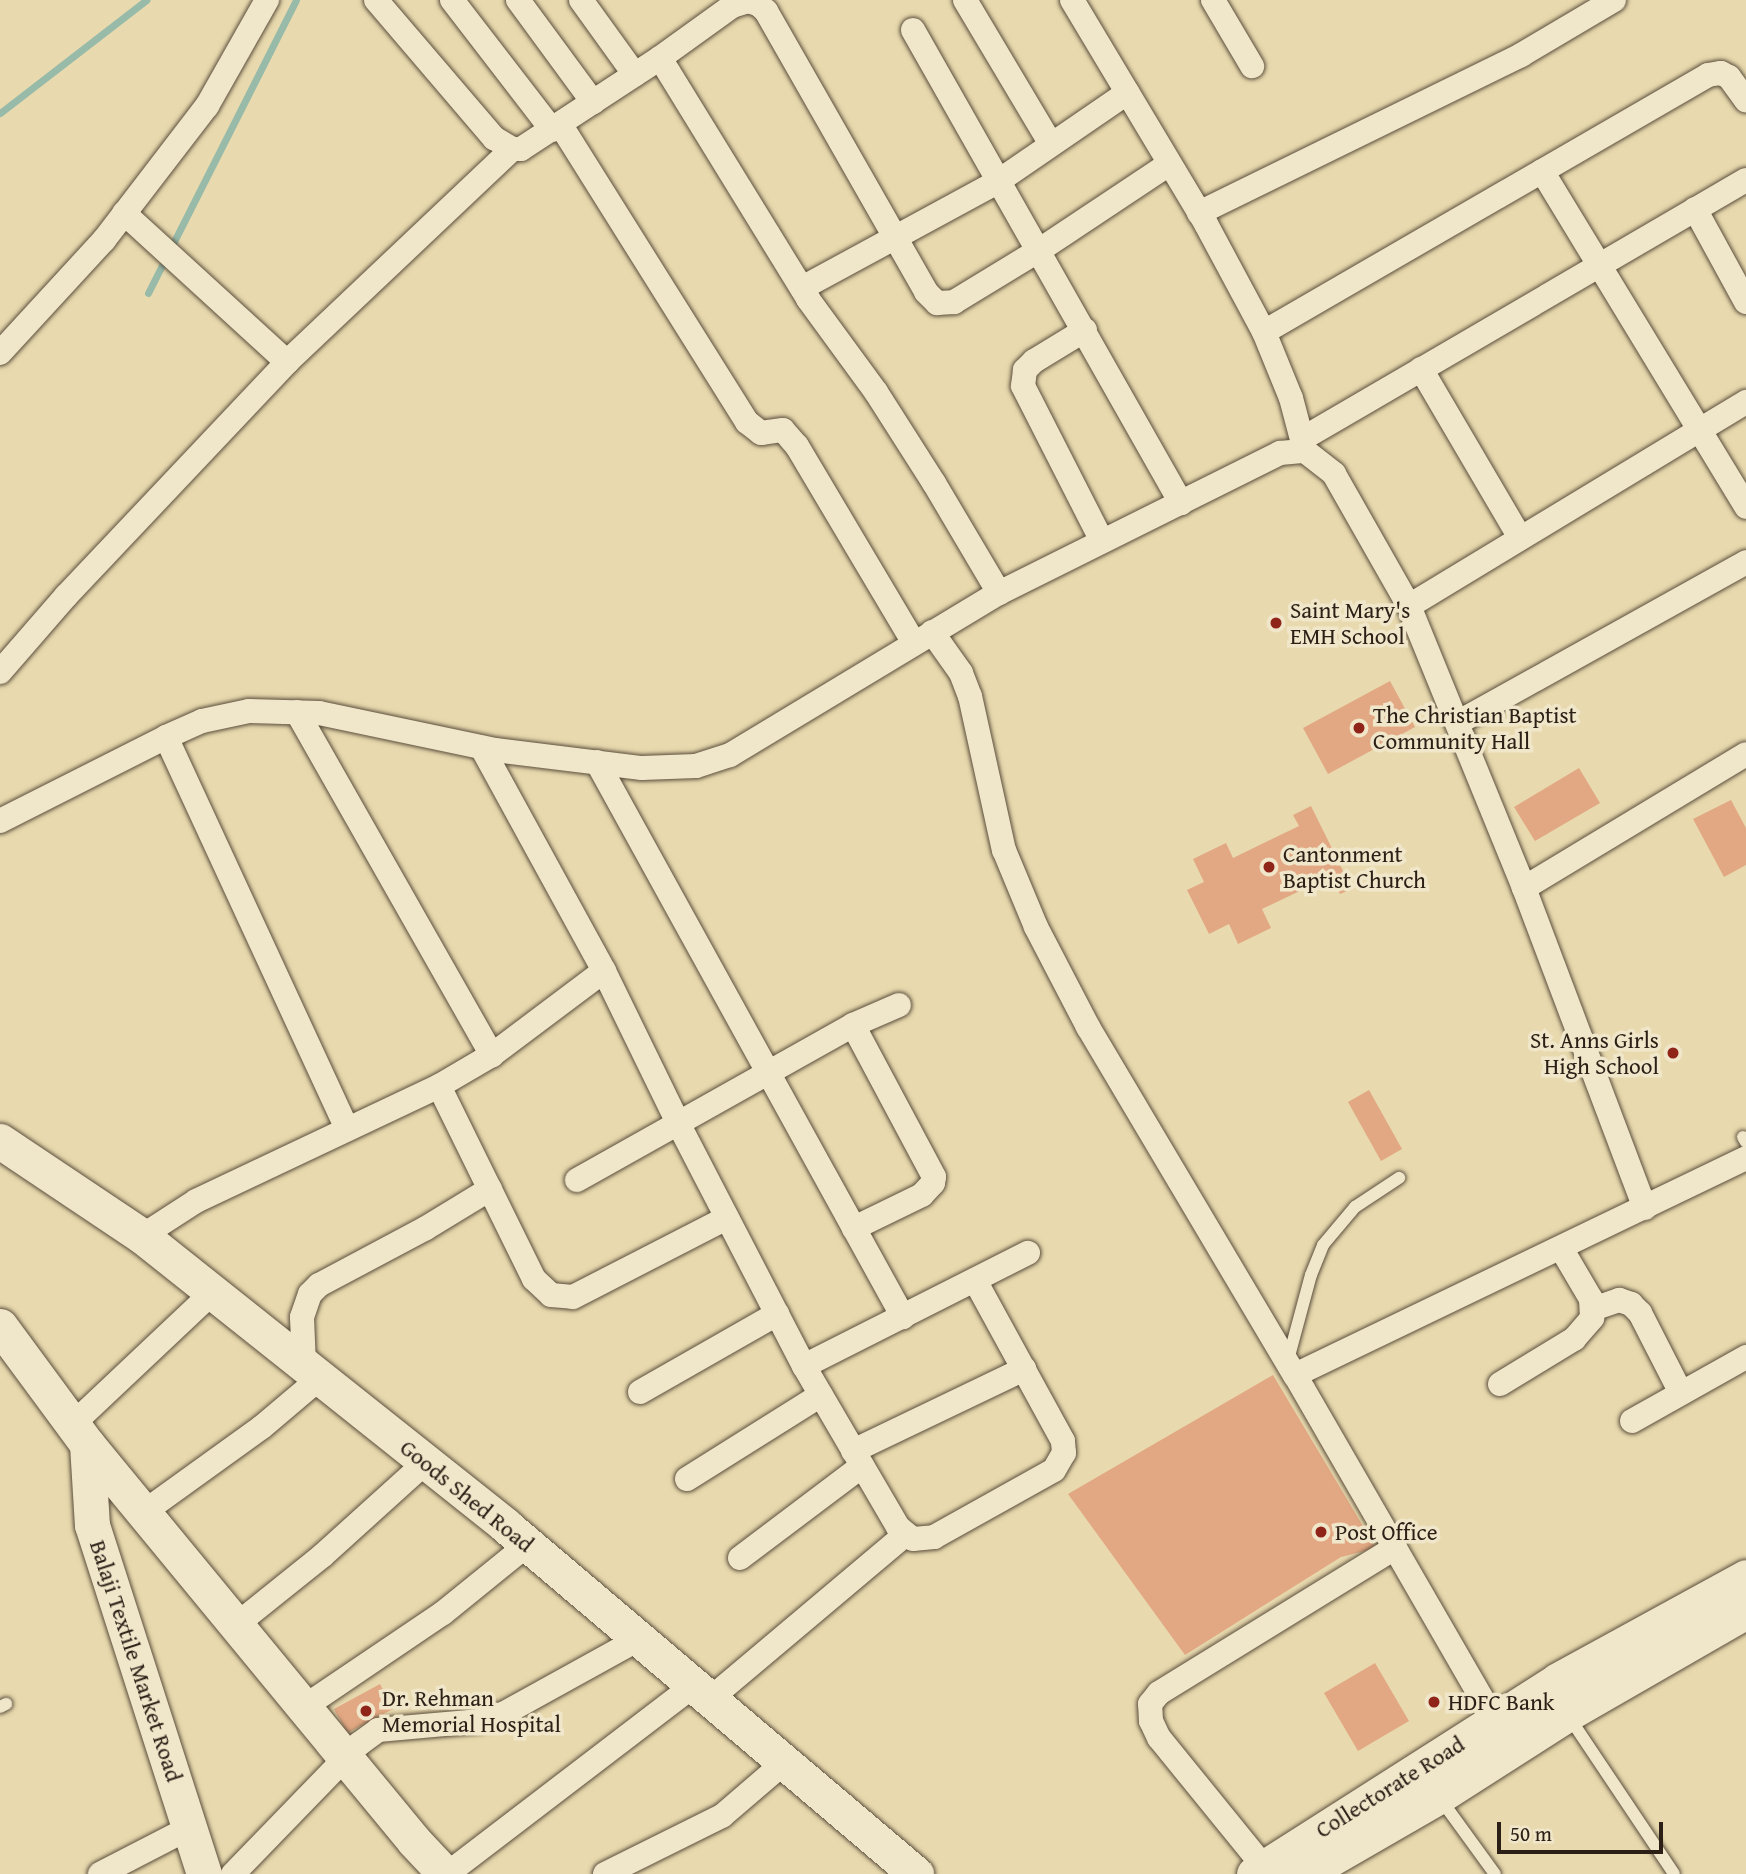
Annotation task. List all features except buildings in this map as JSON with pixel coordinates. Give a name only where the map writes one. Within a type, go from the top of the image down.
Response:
[{"type":"street","points":[[0,353],[104,240],[207,106],[267,0]]},
{"type":"street","points":[[376,0],[494,138],[512,149]]},
{"type":"street","points":[[452,0],[556,127],[747,422],[761,433],[783,430],[797,446],[923,637],[961,673],[970,696],[1004,850],[1036,927],[1088,1027],[1291,1368],[1494,1720]]},
{"type":"street","points":[[519,0],[593,102]]},
{"type":"street","points":[[581,0],[635,75]]},
{"type":"street","points":[[965,0],[1052,144]]},
{"type":"street","points":[[1072,0],[1199,213],[1264,332],[1291,398],[1304,445],[1334,474],[1409,606],[1459,722],[1645,1208]]},
{"type":"street","points":[[1213,0],[1252,66]]},
{"type":"street","points":[[1199,213],[1521,55],[1614,0]]},
{"type":"street","points":[[0,672],[66,596],[287,362],[512,149],[529,147],[739,2],[773,5],[926,292],[937,303],[945,304],[1038,251],[1169,164]]},
{"type":"street","points":[[914,30],[997,182],[1085,330],[1181,503]]},
{"type":"street","points":[[660,58],[802,288],[876,392],[999,593]]},
{"type":"street","points":[[1264,332],[1708,75],[1721,73],[1729,77],[1746,100]]},
{"type":"street","points":[[802,288],[997,182],[1127,93]]},
{"type":"street","points":[[1542,172],[1746,507]]},
{"type":"street","points":[[0,821],[202,721],[249,711],[319,713],[482,748],[642,768],[696,766],[730,755],[999,593],[1280,453],[1304,445],[1421,369],[1746,180]]},
{"type":"street","points":[[1695,209],[1746,302]]},
{"type":"street","points":[[124,213],[287,362]]},
{"type":"street","points":[[1085,330],[1034,361],[1025,370],[1023,386],[1102,541]]},
{"type":"street","points":[[1421,369],[1520,538]]},
{"type":"street","points":[[1409,606],[1746,402]]},
{"type":"street","points":[[1459,722],[1746,562]]},
{"type":"street","points":[[297,712],[492,1055]]},
{"type":"street","points":[[166,737],[346,1129]]},
{"type":"street","points":[[482,748],[604,971],[678,1125],[804,1366],[905,1535],[922,1540],[934,1537],[1054,1470],[1064,1453],[1063,1441],[975,1282]]},
{"type":"street","points":[[1524,888],[1746,754]]},
{"type":"street","points":[[597,762],[903,1318]]},
{"type":"street","points":[[142,1236],[196,1201],[439,1086],[492,1055],[604,971]]},
{"type":"street","points":[[577,1180],[853,1025],[899,1004]]},
{"type":"street","points":[[853,1025],[934,1177],[933,1184],[922,1195],[854,1228]]},
{"type":"street","points":[[439,1086],[534,1279],[551,1295],[573,1297],[727,1218]]},
{"type":"street","name":"Goods Shed Road","points":[[0,1141],[142,1236],[426,1462],[785,1762],[906,1871]]},
{"type":"street","points":[[1291,1368],[1562,1248],[1645,1208],[1745,1146]]},
{"type":"street","points":[[144,1513],[262,1427],[312,1372],[302,1317],[310,1294],[319,1285],[408,1238],[490,1189]]},
{"type":"street","points":[[1500,1384],[1574,1339],[1586,1326],[1593,1309],[1591,1299],[1562,1248]]},
{"type":"street","points":[[804,1366],[1028,1253]]},
{"type":"street","points":[[80,1434],[213,1292]]},
{"type":"street","points":[[1593,1309],[1623,1300],[1635,1307],[1681,1393]]},
{"type":"street","points":[[640,1392],[777,1314]]},
{"type":"street","points":[[0,1326],[80,1434],[144,1513],[414,1841],[446,1874],[702,1692],[905,1535]]},
{"type":"street","points":[[1632,1421],[1746,1357]]},
{"type":"street","points":[[740,1559],[857,1458],[1024,1369]]},
{"type":"street","points":[[687,1479],[821,1395]]},
{"type":"street","name":"Balaji Textile Market Road","points":[[80,1434],[92,1525],[204,1874]]},
{"type":"street","points":[[236,1625],[323,1556],[426,1462]]},
{"type":"street","points":[[304,1707],[443,1613],[527,1545]]},
{"type":"street","points":[[1259,1871],[1159,1738],[1149,1712],[1153,1699],[1395,1548]]},
{"type":"street","name":"Collectorate Road","points":[[1304,1874],[1429,1782],[1746,1577]]},
{"type":"street","name":"Collectorate Road","points":[[1259,1871],[1429,1782],[1494,1720],[1559,1699],[1746,1611]]},
{"type":"street","points":[[233,1874],[359,1744],[378,1730],[478,1721],[503,1714],[639,1639]]},
{"type":"street","points":[[605,1874],[722,1816],[785,1762]]},
{"type":"street","points":[[100,1874],[189,1828]]},
{"type":"lane","points":[[1291,1368],[1311,1275],[1323,1245],[1355,1207],[1399,1178]]},
{"type":"lane","points":[[1559,1699],[1674,1874]]},
{"type":"lane","points":[[1429,1782],[1496,1874]]},
{"type":"waterway","points":[[0,113],[146,0]]},
{"type":"waterway","points":[[148,293],[296,0]]},
{"type":"place","name":"Saint Mary's EMH School","points":[[1276,623]]},
{"type":"place","name":"The Christian Baptist Community Hall","points":[[1359,728]]},
{"type":"place","name":"Cantonment Baptist Church","points":[[1269,867]]},
{"type":"place","name":"St. Anns Girls High School","points":[[1673,1053]]},
{"type":"place","name":"Post Office","points":[[1321,1532]]},
{"type":"place","name":"HDFC Bank","points":[[1434,1702]]},
{"type":"place","name":"Dr. Rehman Memorial Hospital","points":[[366,1711]]}]
